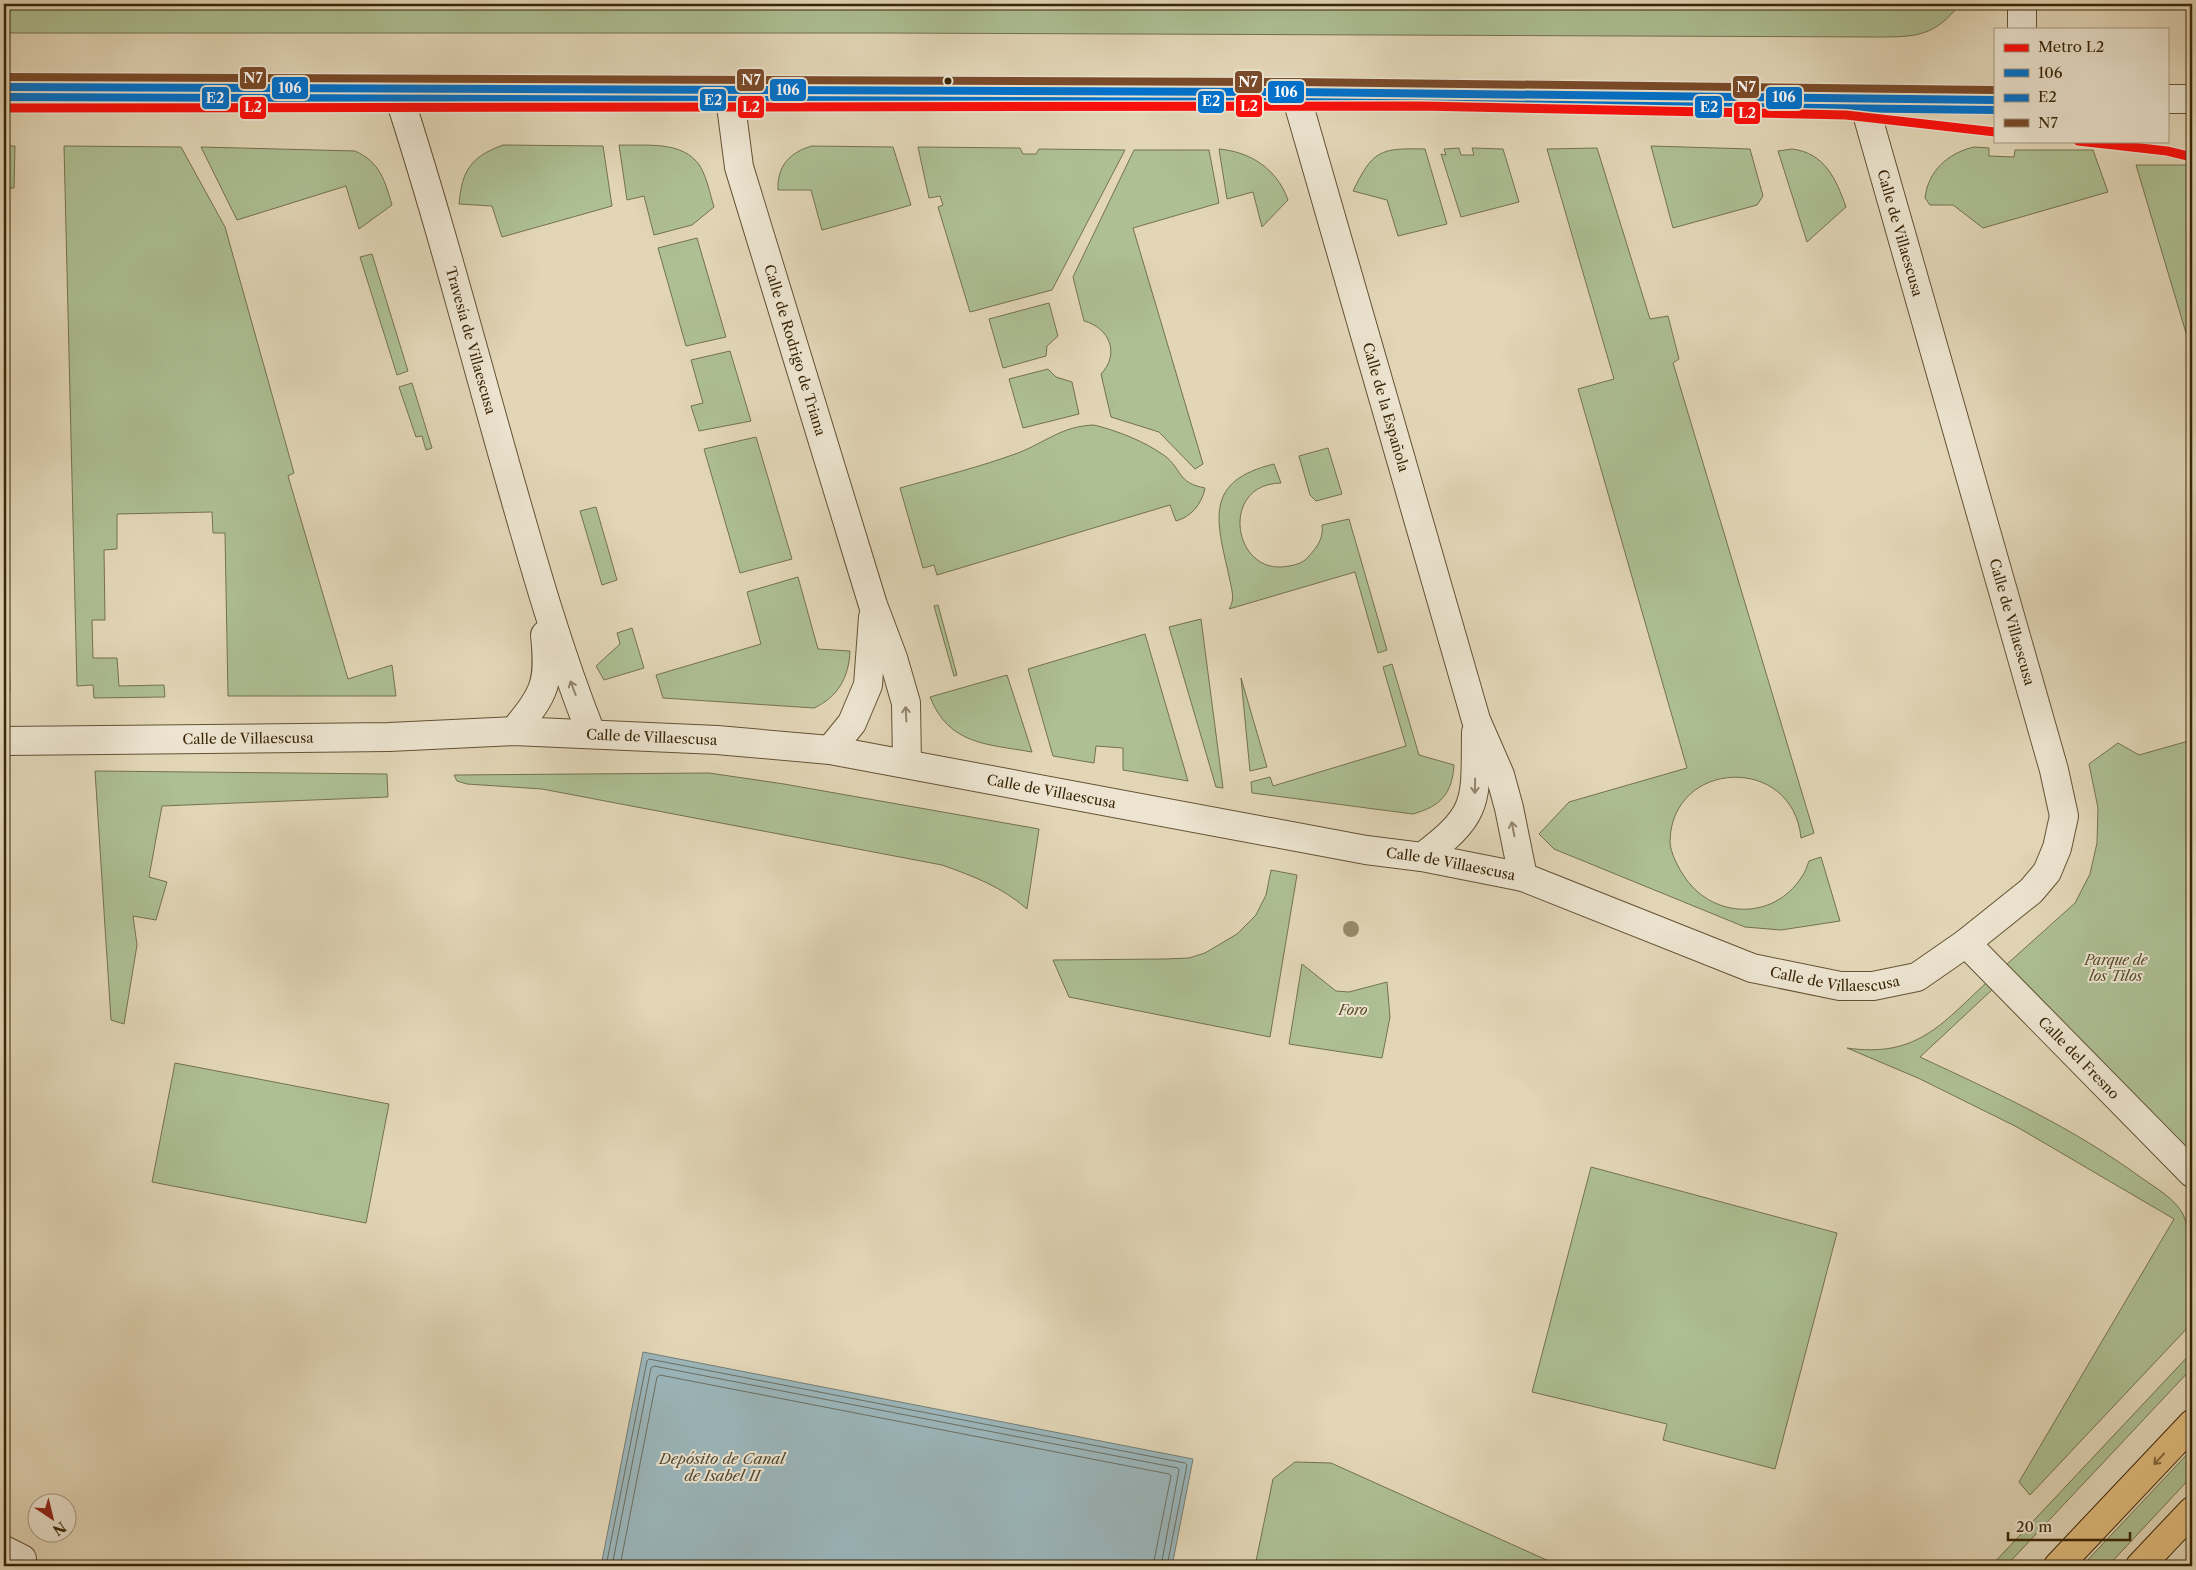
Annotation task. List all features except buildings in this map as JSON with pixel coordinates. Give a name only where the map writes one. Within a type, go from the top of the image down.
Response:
[{"type":"main road","points":[[2058,1566],[2192,1424]]},
{"type":"main road","points":[[2140,1566],[2192,1511]]},
{"type":"street","points":[[2022,4],[2022,28]]},
{"type":"street","points":[[4,87],[1294,92],[1994,100]]},
{"type":"street","name":"Travesía de Villaescusa","points":[[397,90],[422,169],[542,594],[572,684],[591,733]]},
{"type":"street","name":"Calle de Rodrigo de Triana","points":[[729,90],[739,167],[873,605],[893,658],[906,703],[907,763]]},
{"type":"street","name":"Calle de la Española","points":[[1294,92],[1476,720],[1500,775],[1509,808],[1523,877]]},
{"type":"street","name":"Calle de Villaescusa","points":[[4,741],[388,737],[514,731],[717,740],[830,750],[1366,850],[1422,857],[1523,877],[1752,968],[1840,986],[1873,986],[1917,977],[1966,943],[2031,890],[2047,872],[2057,848],[2064,816],[2054,770],[1863,100]]},
{"type":"street","points":[[2168,100],[2192,100]]},
{"type":"street","name":"Travesía de Villaescusa","points":[[514,731],[536,705],[545,687],[548,668],[542,594]]},
{"type":"street","name":"Calle de Rodrigo de Triana","points":[[830,750],[852,723],[868,685],[873,605]]},
{"type":"street","name":"Calle de la Española","points":[[1422,857],[1450,836],[1466,817],[1475,796],[1476,720]]},
{"type":"street","name":"Calle del Fresno","points":[[1966,943],[2192,1173]]},
{"type":"green space","points":[[4,4],[1960,4],[1942,23],[1924,33],[1878,37],[886,33],[4,33]]},
{"type":"green space","points":[[503,145],[603,146],[612,206],[502,237],[492,206],[459,204],[462,183],[475,160]]},
{"type":"green space","points":[[619,145],[663,146],[684,152],[700,166],[714,207],[692,225],[654,235],[644,196],[627,200]]},
{"type":"green space","points":[[4,146],[15,146],[14,188],[4,188]]},
{"type":"green space","points":[[64,146],[181,147],[225,227],[294,473],[288,476],[348,679],[392,665],[396,696],[228,696],[225,533],[213,533],[212,512],[117,514],[117,549],[104,550],[105,620],[92,620],[93,658],[117,658],[119,686],[164,685],[165,697],[94,698],[93,685],[77,686]]},
{"type":"green space","points":[[812,146],[893,147],[911,205],[822,230],[811,190],[778,190],[778,181],[786,161],[797,152]]},
{"type":"green space","points":[[1651,146],[1750,149],[1763,196],[1757,205],[1673,228]]},
{"type":"green space","points":[[201,147],[355,151],[363,155],[376,167],[384,180],[392,205],[359,229],[346,186],[237,220]]},
{"type":"green space","points":[[918,147],[1020,148],[1023,154],[1036,154],[1039,149],[1125,150],[1052,290],[970,312],[938,207],[943,205],[940,196],[929,198]]},
{"type":"green space","points":[[1974,147],[1989,148],[1989,156],[2014,157],[2015,150],[2093,150],[2108,192],[1983,228],[1953,205],[1930,205],[1925,198],[1930,179],[1941,165],[1956,154]]},
{"type":"green space","points":[[1459,148],[1461,155],[1474,155],[1472,148],[1503,149],[1519,202],[1461,217],[1441,154],[1446,155],[1444,149]]},
{"type":"green space","points":[[1597,148],[1650,319],[1668,316],[1679,359],[1673,363],[1814,833],[1801,838],[1793,811],[1777,792],[1757,780],[1733,777],[1710,782],[1690,794],[1676,814],[1670,841],[1675,861],[1686,879],[1698,892],[1712,902],[1744,909],[1760,907],[1775,902],[1789,892],[1801,878],[1809,861],[1821,857],[1840,921],[1781,930],[1745,927],[1554,849],[1539,834],[1569,802],[1687,768],[1578,389],[1614,379],[1547,149]]},
{"type":"green space","points":[[1219,149],[1252,158],[1270,171],[1283,189],[1288,200],[1262,227],[1253,192],[1227,199]]},
{"type":"green space","points":[[1398,149],[1425,149],[1447,224],[1398,236],[1387,200],[1353,191],[1366,167],[1380,154]]},
{"type":"green space","points":[[1792,149],[1803,151],[1813,156],[1828,169],[1846,207],[1807,242],[1778,151]]},
{"type":"green space","points":[[1134,150],[1209,150],[1219,203],[1133,228],[1203,464],[1195,469],[1159,432],[1111,417],[1101,374],[1107,366],[1111,350],[1106,336],[1100,329],[1084,321],[1073,277]]},
{"type":"green space","points":[[2136,165],[2192,165],[2192,353]]},
{"type":"green space","points":[[697,238],[726,337],[686,346],[658,248]]},
{"type":"green space","points":[[372,254],[408,371],[397,375],[360,257]]},
{"type":"green space","points":[[1049,303],[1058,336],[1047,346],[1046,356],[1003,368],[989,319]]},
{"type":"green space","points":[[730,351],[751,421],[699,431],[691,406],[703,403],[691,360]]},
{"type":"green space","points":[[1048,369],[1056,377],[1072,382],[1079,414],[1023,428],[1009,379]]},
{"type":"green space","points":[[412,383],[432,448],[426,450],[422,436],[416,437],[399,387]]},
{"type":"green space","points":[[1094,425],[1140,441],[1165,456],[1189,483],[1205,488],[1204,494],[1195,509],[1176,521],[1170,505],[937,575],[934,565],[923,568],[900,488],[1018,453],[1063,431]]},
{"type":"green space","points":[[756,437],[792,559],[740,573],[704,449]]},
{"type":"green space","points":[[1328,448],[1342,494],[1316,501],[1310,495],[1299,456]]},
{"type":"green space","points":[[1274,464],[1281,483],[1261,487],[1248,498],[1241,513],[1240,529],[1245,545],[1255,558],[1270,566],[1295,565],[1305,560],[1317,546],[1322,534],[1322,525],[1349,519],[1387,650],[1378,653],[1355,572],[1229,609],[1232,593],[1221,537],[1220,505],[1226,492],[1236,481],[1251,471]]},
{"type":"green space","points":[[5,470],[10,692],[4,692]]},
{"type":"green space","points":[[596,507],[617,580],[602,585],[580,511]]},
{"type":"green space","points":[[798,577],[818,649],[850,651],[844,678],[841,685],[830,698],[814,708],[663,698],[656,675],[761,644],[747,592]]},
{"type":"green space","points":[[938,605],[957,675],[954,676],[934,606]]},
{"type":"green space","points":[[1201,619],[1223,788],[1216,787],[1169,627]]},
{"type":"green space","points":[[632,628],[644,668],[604,680],[596,666],[620,644],[617,633]]},
{"type":"green space","points":[[1145,634],[1188,781],[1123,770],[1123,748],[1096,746],[1094,763],[1053,756],[1028,669]]},
{"type":"green space","points":[[1392,664],[1419,755],[1454,765],[1451,784],[1438,803],[1413,814],[1252,793],[1251,782],[1270,777],[1273,786],[1406,746],[1383,667]]},
{"type":"green space","points":[[1007,675],[1032,752],[971,740],[948,725],[938,713],[930,697]]},
{"type":"green space","points":[[1241,678],[1267,767],[1250,771]]},
{"type":"green space","name":"Parque de los Tilos","points":[[2192,740],[2192,1158],[2006,965],[2075,903],[2090,874],[2097,843],[2098,808],[2089,764],[2118,743],[2139,755]]},
{"type":"green space","points":[[95,771],[387,774],[388,797],[162,806],[149,877],[167,882],[156,920],[133,916],[137,945],[124,1024],[111,1020]]},
{"type":"green space","points":[[709,773],[784,784],[1039,829],[1027,909],[997,888],[942,865],[542,789],[467,784],[457,781],[454,775]]},
{"type":"green space","points":[[1271,870],[1297,875],[1270,1037],[1069,997],[1053,960],[1189,958],[1205,953],[1237,934],[1256,915],[1266,895]]},
{"type":"green space","name":"Foro","points":[[1302,964],[1336,991],[1349,992],[1387,982],[1390,1017],[1382,1058],[1289,1044]]},
{"type":"green space","points":[[1987,982],[1994,988],[1920,1057],[2062,1127],[2090,1143],[2159,1190],[2175,1203],[2183,1214],[2192,1253],[2192,1323],[2030,1495],[2019,1482],[2174,1219],[2017,1127],[1918,1078],[1847,1048],[1871,1050],[1892,1048],[1926,1035],[1955,1012]]},
{"type":"green space","points":[[175,1063],[389,1104],[366,1223],[152,1182]]},
{"type":"green space","points":[[1591,1167],[1837,1233],[1775,1469],[1663,1440],[1667,1424],[1532,1392]]},
{"type":"green space","points":[[2192,1352],[2192,1368],[2006,1566],[1991,1566]]},
{"type":"green space","points":[[2192,1449],[2192,1476],[2108,1566],[2082,1566]]},
{"type":"green space","points":[[1295,1462],[1331,1463],[1560,1566],[1255,1566],[1273,1479]]},
{"type":"water","name":"Depósito de Canal de Isabel II","points":[[643,1352],[1193,1459],[1172,1566],[601,1566]]},
{"type":"metro line","name":"L2","points":[[4,108],[1421,106],[1846,115],[1994,132]]},
{"type":"metro line","name":"L2","points":[[2087,142],[2167,151],[2192,157]]},
{"type":"transit line","name":"N7","points":[[4,77],[1295,82],[1994,90]]},
{"type":"transit line","name":"106","points":[[4,87],[1295,92],[1994,100]]},
{"type":"transit line","name":"E2","points":[[4,97],[1295,102],[1994,110]]}]
